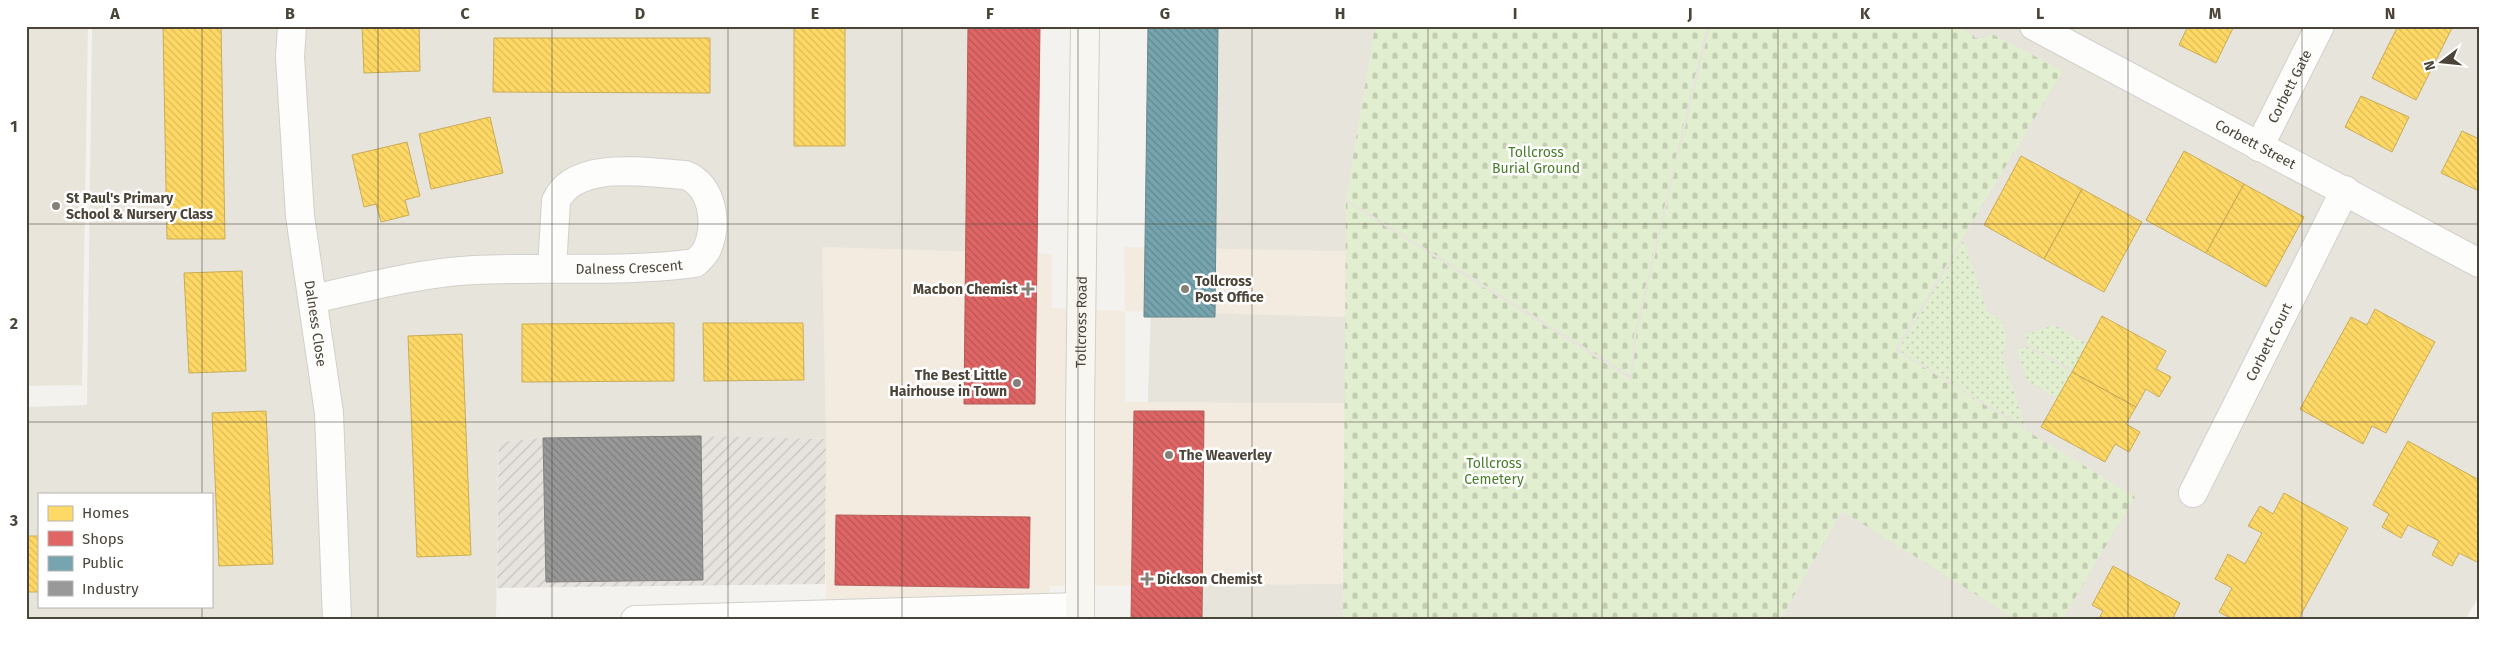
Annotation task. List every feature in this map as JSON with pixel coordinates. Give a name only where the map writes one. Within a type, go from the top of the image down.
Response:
[{"type":"street","name":"Dalness Close","points":[[292,26],[290,57],[300,216],[329,413],[337,620]]},
{"type":"street","name":"Tollcross Road","points":[[1080,613],[1086,26]]},
{"type":"street","name":"Corbett Street","points":[[2034,26],[2478,262]]},
{"type":"street","name":"Corbett Gate","points":[[2259,147],[2320,26]]},
{"type":"street","name":"Dalness Crescent","points":[[313,299],[427,274],[552,268],[651,267],[694,263],[707,250],[713,229],[711,208],[702,186],[694,178],[685,175],[606,172],[589,175],[574,181],[559,194],[556,201],[552,268]]},
{"type":"street","name":"Corbett Court","points":[[2193,494],[2344,190]]},
{"type":"street","points":[[635,620],[1080,613]]},
{"type":"shaded area","name":"St Paul's Primary School & Nursery Class","points":[[26,26],[88,26],[82,385],[26,386]]},
{"type":"shaded area","points":[[92,26],[1026,26],[1005,439],[543,438],[499,442],[496,620],[26,620],[26,407],[87,405]]},
{"type":"shaded area","points":[[1161,26],[2479,26],[2479,596],[2465,620],[1140,620]]},
{"type":"shaded area","points":[[822,247],[1052,254],[1052,308],[1125,311],[1125,402],[1345,403],[1343,584],[1050,586],[1049,620],[826,620],[826,439]]},
{"type":"shaded area","points":[[1124,247],[1346,251],[1345,317],[1125,311]]},
{"type":"shaded area","points":[[701,436],[826,439],[825,584],[497,588],[499,442],[543,438]]},
{"type":"green space","name":"Tollcross Cemetery","points":[[1375,26],[1707,26],[1675,160],[1677,161],[1710,26],[1957,26],[1975,38],[1984,38],[1990,34],[1994,35],[2063,71],[1895,350],[2135,497],[2062,620],[2017,620],[1842,511],[1780,620],[1343,620],[1346,202],[1632,380],[1636,336],[1676,166],[1674,166],[1634,335],[1630,375],[1346,199]]},
{"type":"green space","points":[[1964,240],[1987,312],[2001,320],[2007,338],[2002,356],[2026,428],[1898,350]]},
{"type":"green space","points":[[2054,325],[2087,344],[2073,370],[2029,346],[2025,335]]},
{"type":"green space","points":[[2027,347],[2072,372],[2057,398],[2027,381],[2017,350]]},
{"type":"building: Homes","points":[[163,26],[221,26],[225,239],[167,239]]},
{"type":"building: Homes","points":[[362,26],[419,26],[420,71],[364,73]]},
{"type":"building: Homes","points":[[794,26],[845,26],[845,146],[794,146]]},
{"type":"building: Homes","points":[[2188,26],[2234,26],[2216,63],[2179,45]]},
{"type":"building: Homes","points":[[2398,26],[2453,26],[2416,100],[2372,78]]},
{"type":"building: Homes","points":[[494,38],[710,38],[710,93],[493,92]]},
{"type":"building: Homes","points":[[2361,96],[2409,117],[2392,152],[2345,127]]},
{"type":"building: Homes","points":[[490,117],[503,173],[431,189],[419,134]]},
{"type":"building: Homes","points":[[2462,131],[2479,139],[2479,191],[2441,173]]},
{"type":"building: Homes","points":[[407,142],[420,196],[405,200],[409,215],[381,222],[376,204],[364,207],[352,155]]},
{"type":"building: Homes","points":[[2184,151],[2244,184],[2206,253],[2146,220]]},
{"type":"building: Homes","points":[[2021,156],[2082,189],[2044,259],[1984,225]]},
{"type":"building: Homes","points":[[2244,184],[2304,217],[2266,287],[2206,253]]},
{"type":"building: Homes","points":[[2082,189],[2142,222],[2104,292],[2044,259]]},
{"type":"building: Homes","points":[[242,271],[246,371],[189,373],[184,273]]},
{"type":"building: Homes","points":[[2375,309],[2435,342],[2386,433],[2372,426],[2363,444],[2300,409],[2351,317],[2367,325]]},
{"type":"building: Homes","points":[[2102,316],[2166,351],[2156,369],[2171,377],[2159,397],[2146,389],[2136,407],[2072,372]]},
{"type":"building: Homes","points":[[674,323],[674,381],[522,382],[522,324]]},
{"type":"building: Homes","points":[[703,323],[803,323],[804,380],[704,381]]},
{"type":"building: Homes","points":[[462,334],[471,555],[417,557],[408,336]]},
{"type":"building: Homes","points":[[2072,372],[2136,407],[2126,424],[2140,432],[2129,452],[2115,444],[2105,462],[2041,427]]},
{"type":"building: Homes","points":[[266,411],[273,564],[219,566],[212,413]]},
{"type":"building: Homes","points":[[2408,441],[2479,480],[2479,563],[2459,553],[2452,566],[2432,555],[2439,541],[2408,525],[2401,538],[2382,527],[2389,514],[2373,505]]},
{"type":"building: Homes","points":[[2284,493],[2348,528],[2298,620],[2234,620],[2219,612],[2232,588],[2215,579],[2228,554],[2245,564],[2262,533],[2248,526],[2260,506],[2273,514]]},
{"type":"building: Homes","points":[[26,536],[38,536],[38,592],[26,592]]},
{"type":"building: Homes","points":[[2113,566],[2180,603],[2172,620],[2098,620],[2103,611],[2092,605]]},
{"type":"building: Shops","points":[[968,26],[1040,26],[1035,404],[964,404]]},
{"type":"building: Shops","points":[[1134,411],[1204,411],[1202,620],[1131,620]]},
{"type":"building: Shops","points":[[836,515],[1030,517],[1029,588],[835,585]]},
{"type":"building: Public","points":[[1148,26],[1218,26],[1215,317],[1144,317]]},
{"type":"building: Industry","points":[[701,436],[703,580],[546,582],[543,438]]},
{"type":"place","name":"St Paul's Primary School & Nursery Class","points":[[56,206]]},
{"type":"place","name":"Macbon Chemist","points":[[1028,289]]},
{"type":"place","name":"Tollcross Post Office","points":[[1185,289]]},
{"type":"place","name":"The Best Little Hairhouse in Town","points":[[1017,383]]},
{"type":"place","name":"The Weaverley","points":[[1169,455]]},
{"type":"place","name":"Dickson Chemist","points":[[1147,579]]},
{"type":"park label","name":"Tollcross Burial Ground","points":[[1536,160]]}]
